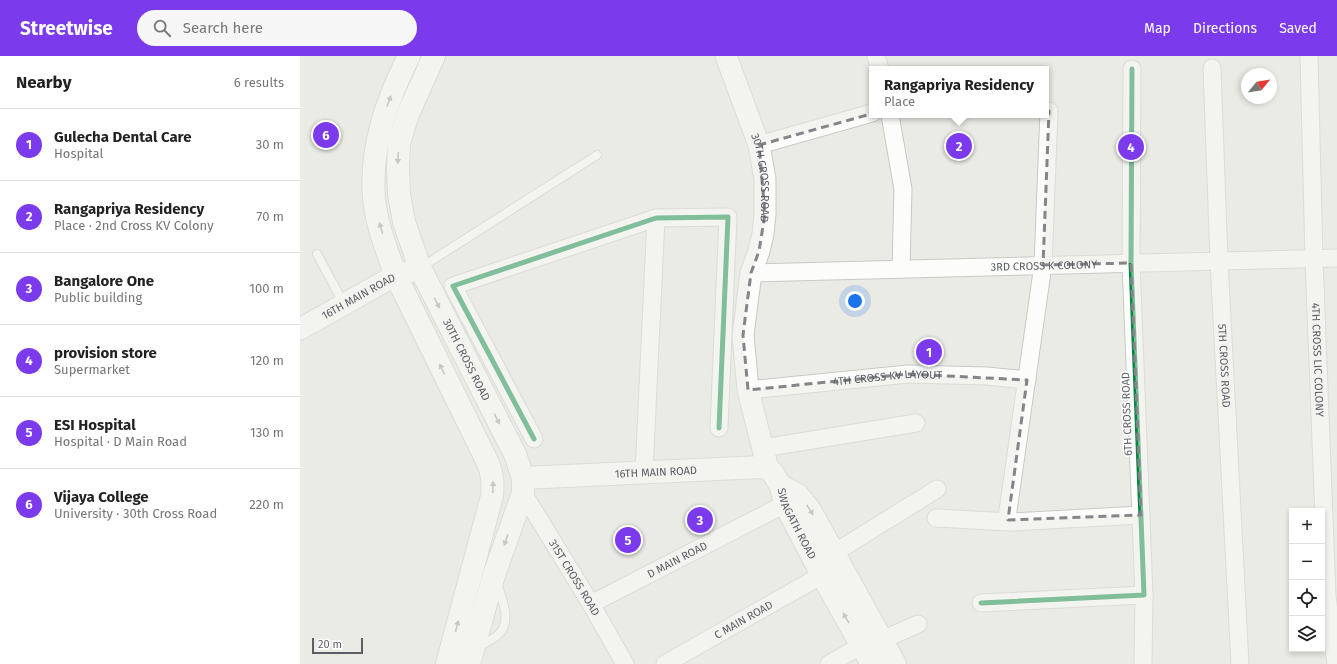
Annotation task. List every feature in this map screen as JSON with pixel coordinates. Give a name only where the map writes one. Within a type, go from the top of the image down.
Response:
[{"type":"main road","points":[[409,56],[388,102],[376,143],[373,172],[374,198],[377,217],[396,276],[492,472],[493,484],[492,496],[447,664]]},
{"type":"main road","name":"30TH CROSS ROAD","points":[[434,56],[408,114],[399,143],[399,194],[404,222],[420,268],[515,454],[523,485]]},
{"type":"main road","name":"16TH MAIN ROAD","points":[[523,485],[644,472],[761,467],[768,469]]},
{"type":"main road","points":[[768,469],[772,472],[783,495]]},
{"type":"main road","points":[[471,657],[494,576],[523,485]]},
{"type":"main road","name":"SWAGATH ROAD","points":[[872,664],[872,643],[834,553],[810,510],[798,495],[783,495],[822,576],[872,643],[895,664]]},
{"type":"street","name":"30TH CROSS ROAD","points":[[726,56],[759,145],[765,179],[766,214],[759,251],[751,273],[743,335],[748,390],[768,469]]},
{"type":"street","points":[[876,56],[879,66]]},
{"type":"street","name":"4TH CROSS LIC COLONY","points":[[1309,56],[1314,259],[1327,596],[1336,664]]},
{"type":"street","name":"5TH CROSS ROAD","points":[[1212,68],[1218,261],[1240,664]]},
{"type":"street","name":"6TH CROSS ROAD","points":[[1132,69],[1131,263],[1144,595],[1143,664]]},
{"type":"street","points":[[759,145],[869,115]]},
{"type":"street","points":[[891,118],[903,190],[901,269]]},
{"type":"street","points":[[1011,522],[1007,518],[1043,265],[1047,118]]},
{"type":"street","points":[[534,439],[453,286],[656,218],[728,217],[719,428]]},
{"type":"street","points":[[644,472],[656,218]]},
{"type":"street","name":"3RD CROSS K COLONY","points":[[751,273],[1337,258]]},
{"type":"street","name":"16TH MAIN ROAD","points":[[300,329],[396,276],[420,268]]},
{"type":"street","name":"4TH CROSS KV LAYOUT","points":[[748,390],[908,374],[987,376],[1027,380]]},
{"type":"street","points":[[763,448],[916,423]]},
{"type":"street","name":"31ST CROSS ROAD","points":[[523,485],[625,664]]},
{"type":"street","points":[[834,553],[937,489]]},
{"type":"street","name":"D MAIN ROAD","points":[[591,604],[783,495]]},
{"type":"street","points":[[936,518],[1011,522],[1141,515]]},
{"type":"street","name":"C MAIN ROAD","points":[[665,664],[822,576]]},
{"type":"street","points":[[981,603],[1144,595]]},
{"type":"street","points":[[829,664],[872,643],[918,624]]},
{"type":"lane","points":[[420,268],[597,155]]},
{"type":"lane","points":[[317,254],[344,305]]},
{"type":"highlighted area","points":[[889,109],[1049,111],[1043,265],[1131,263],[1141,515],[1008,520],[1027,380],[908,374],[748,390],[743,335],[751,273],[759,251],[765,214],[759,145]]},
{"type":"cycle path","points":[[981,603],[1144,595],[1131,263],[1132,69]]},
{"type":"cycle path","points":[[534,439],[453,286],[656,218],[728,217],[719,428]]},
{"type":"place","name":"Vijaya College","points":[[326,135]]},
{"type":"place","name":"Rangapriya Residency","points":[[959,146]]},
{"type":"place","name":"provision store","points":[[1131,147]]},
{"type":"place","name":"Gulecha Dental Care","points":[[929,352]]},
{"type":"place","name":"Bangalore One","points":[[700,520]]},
{"type":"place","name":"ESI Hospital","points":[[628,540]]}]
